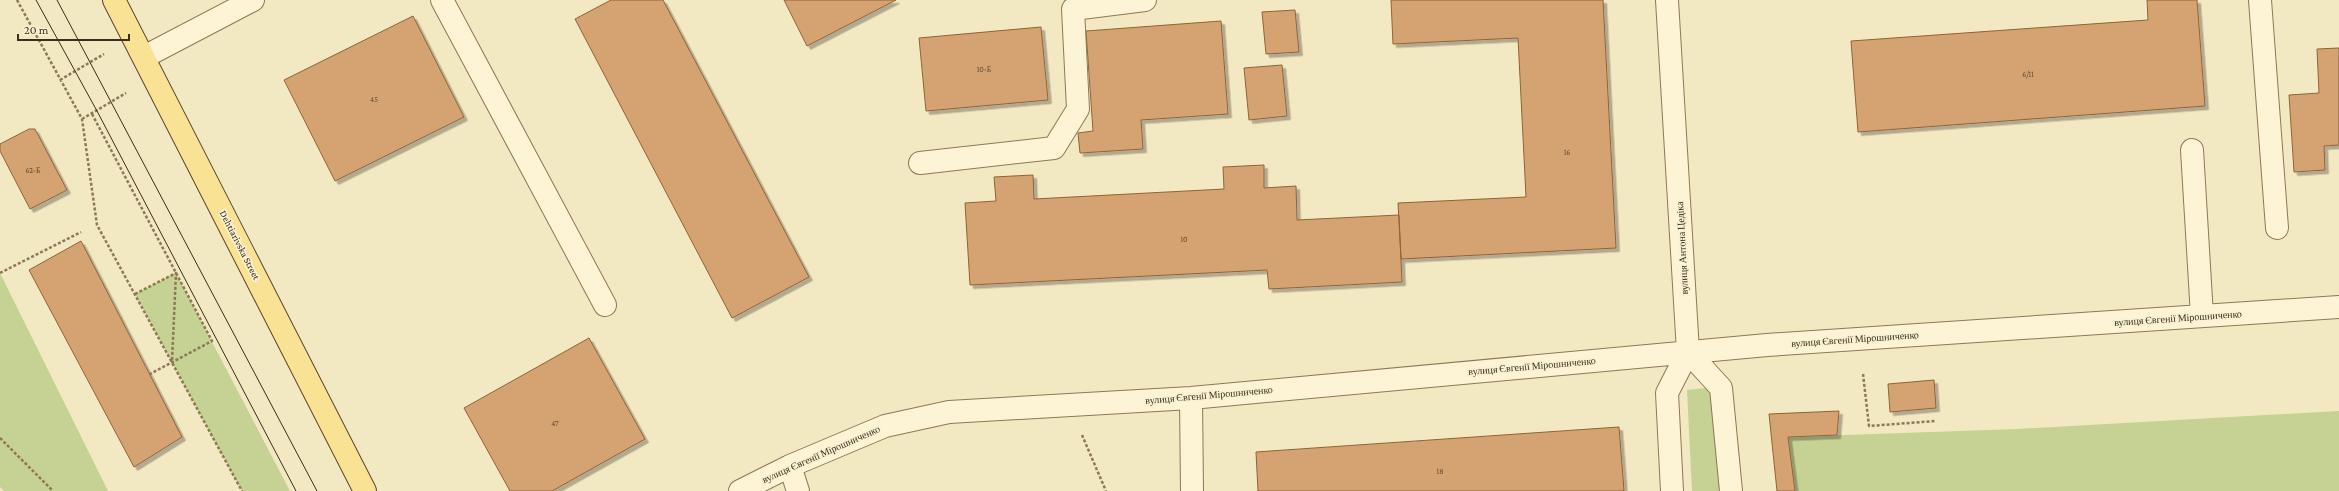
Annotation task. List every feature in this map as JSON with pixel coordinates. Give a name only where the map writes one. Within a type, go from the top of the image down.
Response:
[{"type":"main road","name":"Dehtiarivska Street","points":[[114,0],[365,491]]},
{"type":"street","points":[[144,57],[253,0]]},
{"type":"street","points":[[442,0],[605,305]]},
{"type":"street","points":[[920,163],[1054,148],[1078,109],[1073,9],[1145,0]]},
{"type":"street","name":"вулиця Антона Цедіка","points":[[1667,0],[1688,352]]},
{"type":"street","points":[[2260,0],[2277,228]]},
{"type":"street","points":[[2192,150],[2202,316]]},
{"type":"street","name":"вулиця Євгенії Мірошниченко","points":[[740,491],[790,466],[885,426],[949,412],[1192,398],[1767,345],[2339,307]]},
{"type":"street","points":[[1672,491],[1667,393],[1688,352],[1721,388],[1731,491]]},
{"type":"street","points":[[1192,398],[1192,491]]},
{"type":"street","points":[[790,466],[798,491]]},
{"type":"path","points":[[17,0],[82,119],[98,225],[242,491]]},
{"type":"path","points":[[60,80],[104,54]]},
{"type":"path","points":[[82,119],[155,79]]},
{"type":"path","points":[[92,114],[212,341],[150,374]]},
{"type":"path","points":[[0,273],[81,232]]},
{"type":"path","points":[[135,294],[176,273]]},
{"type":"path","points":[[172,362],[176,273]]},
{"type":"path","points":[[1863,374],[1869,426],[1935,421]]},
{"type":"path","points":[[1080,430],[1106,491]]},
{"type":"path","points":[[0,438],[53,491]]},
{"type":"green space","points":[[0,273],[108,491],[4,491],[0,487]]},
{"type":"green space","points":[[176,273],[290,491],[242,491],[135,294]]},
{"type":"green space","points":[[1715,387],[1724,491],[1692,491],[1687,390]]},
{"type":"green space","points":[[2339,411],[2339,491],[1795,491],[1788,437],[2017,429]]},
{"type":"building","points":[[611,0],[663,0],[809,277],[732,318],[575,19]]},
{"type":"building","points":[[784,0],[896,0],[807,46]]},
{"type":"building","points":[[1391,0],[1603,0],[1616,248],[1401,259],[1398,203],[1526,197],[1518,38],[1393,44]]},
{"type":"building","points":[[2147,0],[2197,0],[2205,106],[1858,132],[1851,41],[2148,20]]},
{"type":"building","points":[[1295,10],[1299,52],[1266,54],[1262,12]]},
{"type":"building","points":[[413,16],[464,117],[335,181],[284,80]]},
{"type":"building","points":[[1221,21],[1228,114],[1141,120],[1143,149],[1080,153],[1078,133],[1093,131],[1086,31]]},
{"type":"building","points":[[1041,27],[1048,100],[926,111],[919,38]]},
{"type":"building","points":[[2339,48],[2339,145],[2324,146],[2325,170],[2294,172],[2289,95],[2319,93],[2317,49]]},
{"type":"building","points":[[1282,65],[1287,116],[1249,120],[1244,68]]},
{"type":"building","points":[[29,129],[35,129],[67,190],[30,209],[0,151],[0,144]]},
{"type":"building","points":[[1264,165],[1264,188],[1296,186],[1297,220],[1399,215],[1402,282],[1269,289],[1267,270],[970,285],[965,203],[996,201],[994,177],[1033,175],[1034,199],[1224,189],[1223,167]]},
{"type":"building","points":[[81,241],[182,437],[134,467],[29,270]]},
{"type":"building","points":[[589,338],[645,439],[552,491],[510,491],[464,408]]},
{"type":"building","points":[[1934,380],[1936,408],[1890,412],[1888,384]]},
{"type":"building","points":[[1839,411],[1837,435],[1788,437],[1795,491],[1777,491],[1769,414]]},
{"type":"building","points":[[1619,427],[1624,491],[1258,491],[1256,452]]},
{"type":"tram line","points":[[36,0],[97,111],[296,491]]},
{"type":"tram line","points":[[57,0],[317,491]]}]
